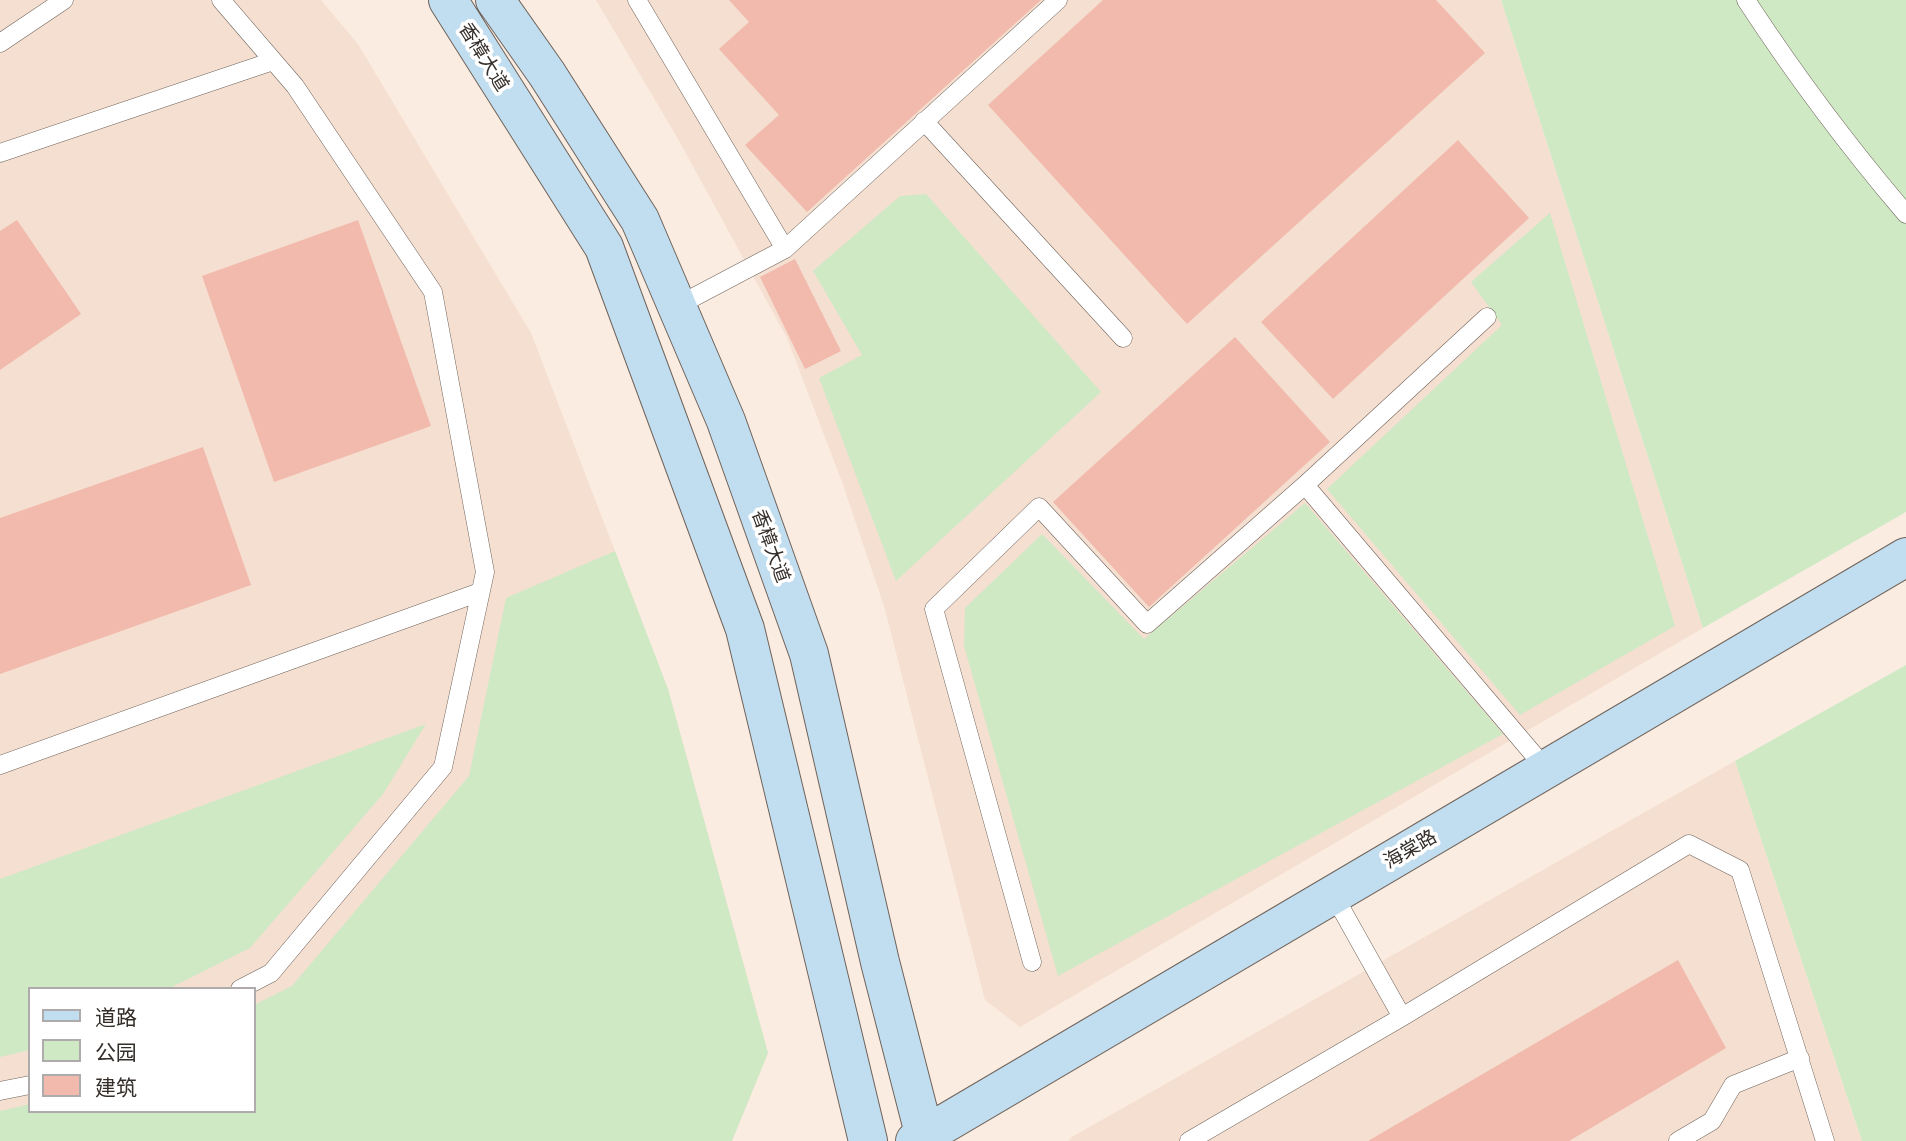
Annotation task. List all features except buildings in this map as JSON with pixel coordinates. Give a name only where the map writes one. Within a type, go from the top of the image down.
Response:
[{"type":"main road","name":"香樟大道","points":[[448,0],[604,247],[619,285],[745,629],[868,1141]]},
{"type":"main road","name":"香樟大道","points":[[495,0],[547,74],[640,220],[726,421],[809,654],[922,1139]]},
{"type":"main road","name":"海棠路","points":[[922,1139],[1906,557]]},
{"type":"lane","points":[[0,43],[64,0]]},
{"type":"lane","points":[[221,0],[295,86],[433,292],[485,572],[443,766],[271,973],[244,987]]},
{"type":"lane","points":[[637,0],[785,249]]},
{"type":"lane","points":[[677,306],[785,249],[1058,0]]},
{"type":"lane","points":[[1746,0],[1852,151],[1906,214]]},
{"type":"lane","points":[[0,153],[273,61]]},
{"type":"lane","points":[[924,121],[1123,338]]},
{"type":"lane","points":[[1032,962],[934,609],[1039,508],[1147,624],[1305,485],[1487,317]]},
{"type":"lane","points":[[1305,485],[1546,769]]},
{"type":"lane","points":[[0,765],[480,592]]},
{"type":"lane","points":[[1189,1141],[1402,1017],[1689,844],[1740,870],[1825,1141]]},
{"type":"lane","points":[[1333,894],[1402,1017]]},
{"type":"lane","points":[[1678,1141],[1712,1121],[1733,1085],[1800,1058]]},
{"type":"lane","points":[[0,1091],[28,1084]]},
{"type":"shaded area","points":[[0,0],[321,0],[358,44],[531,333],[668,689],[768,1053],[732,1141],[0,1141]]},
{"type":"shaded area","points":[[596,0],[1501,0],[1703,628],[1020,1027],[985,1000],[884,606],[842,482],[787,338],[678,139]]},
{"type":"shaded area","points":[[1735,761],[1862,1141],[1069,1141],[1070,1138]]},
{"type":"green space","points":[[1501,0],[1906,0],[1906,512],[1703,628]]},
{"type":"green space","points":[[926,194],[1101,392],[896,581],[819,378],[862,355],[813,271],[900,196]]},
{"type":"green space","points":[[1550,213],[1675,626],[1520,715],[1327,489],[1502,325],[1471,282]]},
{"type":"green space","points":[[1305,503],[1503,734],[1058,976],[964,646],[965,608],[1042,534],[1144,639]]},
{"type":"green space","points":[[615,551],[668,689],[768,1053],[732,1141],[0,1141],[0,1111],[28,1104],[28,1113],[256,1113],[256,1004],[292,986],[469,776],[506,598]]},
{"type":"green space","points":[[1906,665],[1906,1141],[1862,1141],[1735,761]]},
{"type":"green space","points":[[426,724],[383,794],[250,948],[172,987],[28,987],[28,1050],[0,1057],[0,879]]}]
